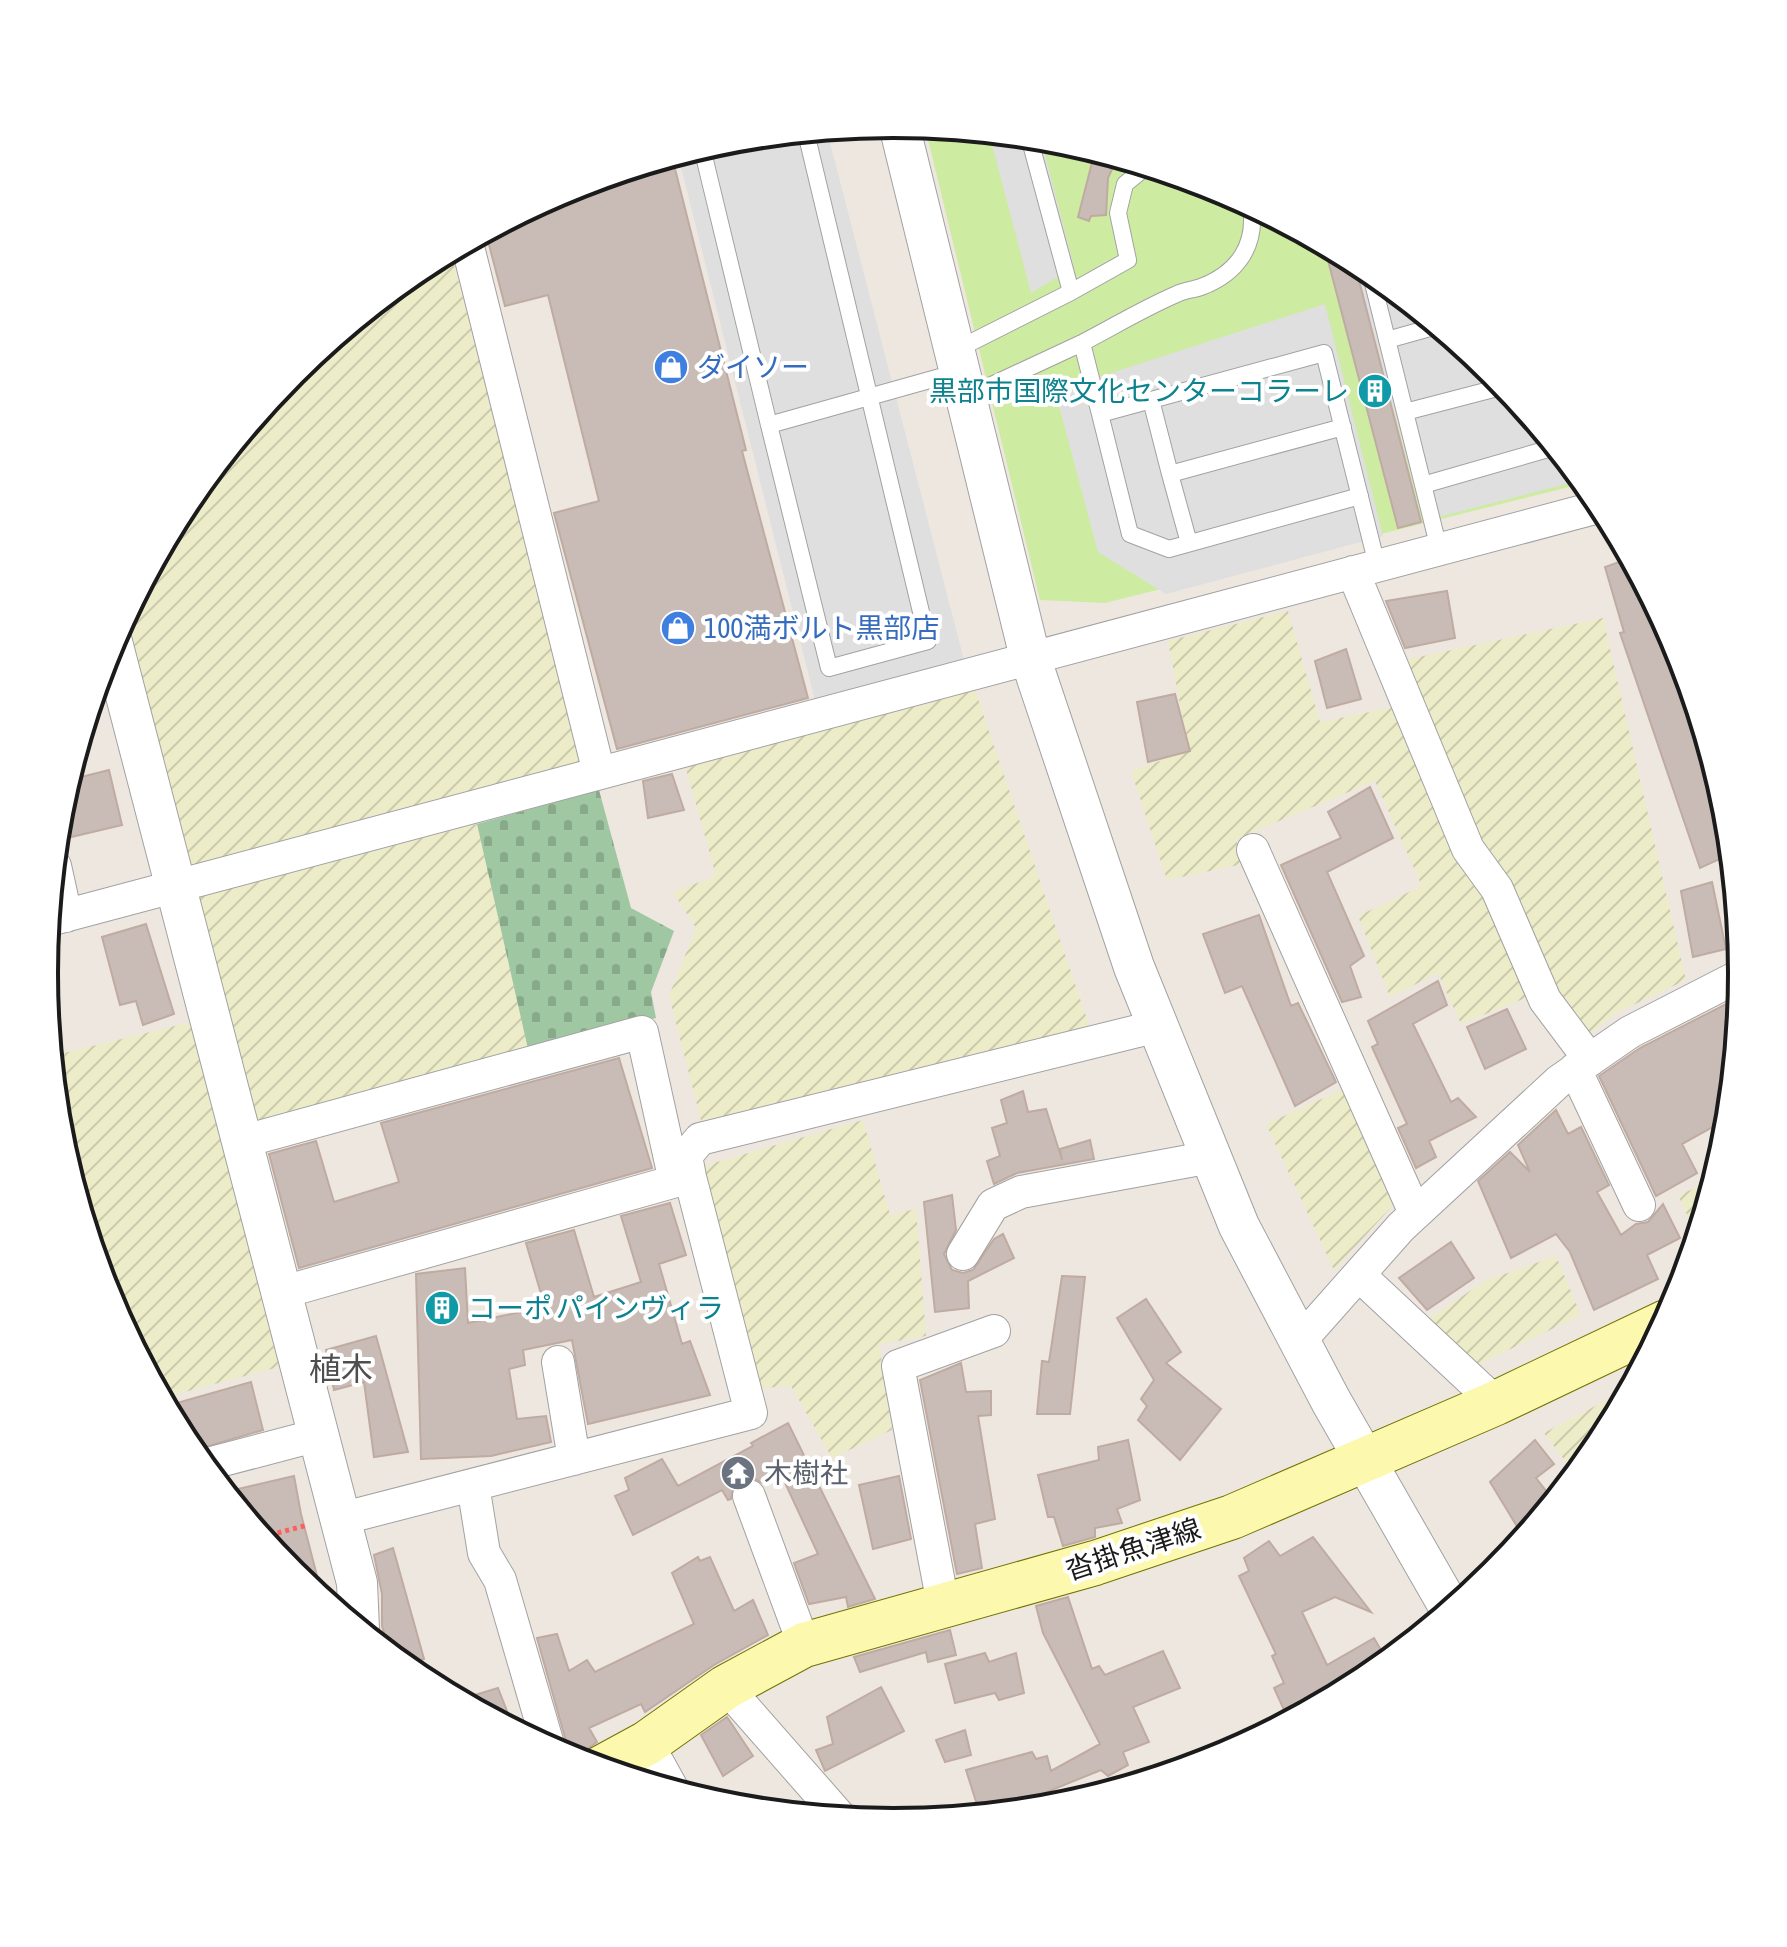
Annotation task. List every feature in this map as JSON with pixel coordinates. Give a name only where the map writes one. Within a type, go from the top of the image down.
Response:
[{"type":"main road","name":"沓掛魚津線","points":[[614,1761],[647,1743],[726,1687],[804,1645],[1095,1563],[1232,1517],[1496,1403],[1649,1330]]},
{"type":"street","points":[[902,138],[1030,657],[1134,967],[1239,1226],[1364,1460],[1446,1601]]},
{"type":"street","points":[[470,254],[599,773]]},
{"type":"street","points":[[60,917],[1588,510]]},
{"type":"street","points":[[1365,568],[1468,849],[1497,889],[1545,1000],[1582,1065],[1639,1205]]},
{"type":"street","points":[[118,665],[318,1435],[329,1521],[357,1583],[356,1612]]},
{"type":"street","points":[[1253,850],[1415,1213]]},
{"type":"street","points":[[1299,1342],[1415,1213],[1582,1065],[1630,1032],[1729,981]]},
{"type":"street","points":[[682,1179],[686,1156],[700,1139],[1158,1026]]},
{"type":"street","points":[[241,1142],[642,1032],[751,1413],[329,1521]]},
{"type":"street","points":[[963,1254],[993,1205],[1021,1192],[1211,1157]]},
{"type":"street","points":[[280,1293],[682,1179]]},
{"type":"street","points":[[1359,1275],[1496,1403]]},
{"type":"street","points":[[943,1604],[898,1366],[994,1331]]},
{"type":"street","points":[[558,1362],[574,1459]]},
{"type":"street","points":[[216,1462],[318,1435]]},
{"type":"street","points":[[473,1485],[484,1553],[500,1580],[544,1732]]},
{"type":"street","points":[[749,1496],[804,1645]]},
{"type":"street","points":[[726,1687],[831,1806]]},
{"type":"street","points":[[647,1743],[666,1778]]},
{"type":"lane","points":[[705,160],[829,668],[928,641],[808,143]]},
{"type":"lane","points":[[1033,150],[1071,292]]},
{"type":"lane","points":[[960,373],[1071,292],[1128,260],[1118,213],[1125,184],[1137,174]]},
{"type":"lane","points":[[769,425],[1082,343],[1179,292],[1200,288],[1230,272],[1249,248],[1253,220]]},
{"type":"lane","points":[[1375,291],[1439,549]]},
{"type":"lane","points":[[1387,340],[1425,329]]},
{"type":"lane","points":[[1082,343],[1130,534],[1169,549],[1360,496]]},
{"type":"lane","points":[[1100,414],[1324,353],[1360,496],[1365,568]]},
{"type":"lane","points":[[1405,412],[1490,390]]},
{"type":"lane","points":[[1151,400],[1189,543]]},
{"type":"lane","points":[[1170,474],[1343,427]]},
{"type":"lane","points":[[1423,485],[1544,450]]},
{"type":"path","points":[[275,1534],[329,1521]]},
{"type":"green space","points":[[928,139],[1003,145],[1110,166],[1162,182],[1263,224],[1358,279],[1444,345],[1522,423],[1572,486],[1105,603],[1040,600]]},
{"type":"green space","points":[[454,264],[582,763],[190,866],[131,634],[170,556],[199,509],[265,423],[343,345],[385,311]]},
{"type":"green space","points":[[1288,611],[1320,722],[1395,707],[1533,995],[1461,1024],[1438,973],[1390,997],[1358,916],[1422,886],[1375,781],[1236,839],[1243,864],[1167,880],[1131,771],[1189,751],[1168,641]]},
{"type":"green space","points":[[1603,618],[1686,980],[1618,1012],[1588,1035],[1552,991],[1509,878],[1478,843],[1405,660]]},
{"type":"green space","points":[[974,687],[1090,1028],[703,1128],[669,996],[696,928],[673,892],[716,876],[685,765]]},
{"type":"green space","points":[[599,790],[631,908],[674,931],[651,992],[656,1018],[528,1049],[477,824]]},
{"type":"green space","points":[[477,824],[528,1049],[255,1122],[197,896]]},
{"type":"green space","points":[[191,1022],[279,1367],[173,1395],[144,1343],[102,1242],[74,1136],[62,1053]]},
{"type":"green space","points":[[1346,1088],[1396,1202],[1334,1270],[1266,1124]]},
{"type":"green space","points":[[863,1120],[890,1215],[916,1209],[926,1336],[879,1344],[892,1430],[832,1458],[791,1386],[761,1388],[700,1167]]},
{"type":"green space","points":[[1702,1186],[1691,1223],[1678,1195]]},
{"type":"green space","points":[[1556,1256],[1581,1315],[1473,1367],[1425,1321],[1485,1281]]},
{"type":"green space","points":[[1614,1397],[1568,1465],[1544,1433]]},
{"type":"shaded area","points":[[830,141],[965,664],[816,704],[681,165],[784,145]]},
{"type":"shaded area","points":[[992,144],[1044,152],[1074,267],[1031,293]]},
{"type":"shaded area","points":[[1359,280],[1444,345],[1484,383],[1522,423],[1569,483],[1423,521]]},
{"type":"shaded area","points":[[1325,304],[1383,536],[1166,594],[1098,552],[1055,391]]},
{"type":"building","points":[[1092,162],[1113,167],[1108,178],[1106,215],[1091,216],[1089,221],[1078,217]]},
{"type":"building","points":[[674,167],[746,450],[742,451],[808,698],[617,749],[554,513],[599,501],[548,295],[505,306],[489,243],[574,202]]},
{"type":"building","name":"黒部市国際文化センターコラーレ","points":[[1328,261],[1359,280],[1421,522],[1398,528]]},
{"type":"building","points":[[1620,562],[1643,604],[1685,705],[1701,757],[1721,858],[1700,868],[1620,633],[1624,632],[1605,567]]},
{"type":"building","points":[[1447,591],[1455,638],[1405,648],[1386,601]]},
{"type":"building","points":[[1346,649],[1361,699],[1327,708],[1315,661]]},
{"type":"building","points":[[1175,694],[1190,751],[1148,762],[1137,702]]},
{"type":"building","points":[[109,770],[122,825],[70,837],[82,777]]},
{"type":"building","points":[[672,774],[684,810],[648,818],[643,781]]},
{"type":"building","points":[[1370,787],[1393,838],[1327,872],[1364,956],[1350,966],[1361,997],[1342,1002],[1281,865],[1341,838],[1328,812]]},
{"type":"building","points":[[1712,882],[1726,949],[1693,957],[1681,891]]},
{"type":"building","points":[[1259,915],[1291,1006],[1298,1003],[1336,1082],[1295,1106],[1242,986],[1225,993],[1203,934]]},
{"type":"building","points":[[146,924],[174,1014],[143,1025],[136,1001],[120,1005],[102,937]]},
{"type":"building","points":[[1438,981],[1447,1005],[1413,1024],[1451,1102],[1458,1098],[1476,1117],[1429,1141],[1436,1157],[1416,1168],[1398,1128],[1407,1124],[1372,1047],[1378,1044],[1368,1021]]},
{"type":"building","points":[[1728,1003],[1722,1083],[1715,1126],[1682,1144],[1697,1173],[1656,1196],[1599,1076],[1640,1048]]},
{"type":"building","points":[[1507,1009],[1526,1049],[1485,1069],[1467,1027]]},
{"type":"building","points":[[619,1058],[652,1168],[299,1268],[269,1154],[316,1141],[334,1202],[399,1182],[381,1123]]},
{"type":"building","points":[[1023,1091],[1028,1112],[1046,1109],[1062,1160],[1060,1149],[1090,1140],[1094,1159],[1017,1173],[994,1184],[987,1161],[1000,1156],[992,1128],[1007,1123],[1001,1100]]},
{"type":"building","points":[[1556,1110],[1568,1134],[1581,1127],[1609,1185],[1597,1192],[1621,1235],[1636,1224],[1648,1222],[1663,1204],[1680,1238],[1647,1255],[1658,1279],[1594,1310],[1570,1252],[1556,1234],[1511,1258],[1478,1181],[1510,1152],[1530,1172],[1518,1145]]},
{"type":"building","points":[[952,1195],[956,1230],[944,1254],[952,1270],[963,1273],[973,1270],[994,1239],[1003,1234],[1014,1258],[968,1281],[969,1308],[935,1312],[924,1202]]},
{"type":"building","points":[[670,1203],[686,1255],[659,1264],[682,1344],[690,1341],[710,1395],[588,1424],[572,1340],[523,1350],[525,1365],[509,1369],[517,1419],[546,1416],[551,1442],[491,1456],[421,1459],[416,1274],[465,1268],[468,1323],[545,1307],[526,1243],[574,1230],[594,1297],[641,1282],[621,1216]]},
{"type":"building","points":[[1451,1242],[1474,1278],[1427,1310],[1399,1278]]},
{"type":"building","points":[[1062,1276],[1085,1277],[1070,1414],[1037,1414],[1042,1361],[1049,1362]]},
{"type":"building","points":[[1146,1299],[1181,1352],[1166,1363],[1221,1409],[1180,1460],[1138,1420],[1147,1406],[1141,1399],[1154,1380],[1117,1318]]},
{"type":"building","points":[[376,1336],[408,1452],[374,1457],[364,1382],[334,1390],[326,1350]]},
{"type":"building","points":[[961,1363],[966,1392],[991,1391],[991,1415],[978,1416],[995,1519],[975,1524],[982,1568],[957,1574],[920,1380]]},
{"type":"building","points":[[251,1382],[263,1430],[206,1447],[177,1403]]},
{"type":"building","points":[[788,1423],[875,1599],[848,1607],[846,1597],[809,1604],[794,1563],[818,1554],[781,1474],[762,1483],[753,1478],[742,1479],[734,1485],[731,1499],[728,1500],[722,1490],[633,1535],[615,1496],[629,1490],[625,1478],[662,1459],[678,1486],[753,1446],[751,1443]]},
{"type":"building","points":[[1128,1440],[1140,1500],[1117,1509],[1122,1523],[1095,1528],[1095,1537],[1063,1546],[1054,1517],[1048,1517],[1038,1475],[1099,1460],[1098,1447]]},
{"type":"building","points":[[1535,1440],[1554,1464],[1536,1478],[1547,1493],[1518,1528],[1490,1482]]},
{"type":"building","points":[[294,1476],[318,1578],[265,1524],[237,1489]]},
{"type":"building","points":[[899,1476],[911,1539],[873,1549],[859,1485]]},
{"type":"building","points":[[1313,1537],[1371,1612],[1335,1597],[1302,1612],[1327,1665],[1374,1638],[1382,1651],[1285,1711],[1274,1688],[1284,1683],[1272,1656],[1276,1654],[1239,1576],[1249,1571],[1244,1558],[1269,1541],[1280,1556]]},
{"type":"building","points":[[393,1548],[424,1659],[419,1661],[385,1636],[382,1594],[374,1555]]},
{"type":"building","points":[[698,1557],[700,1561],[710,1557],[734,1611],[753,1600],[768,1635],[714,1665],[645,1712],[641,1704],[589,1728],[597,1742],[586,1750],[566,1742],[537,1638],[557,1634],[569,1671],[587,1660],[595,1672],[694,1624],[672,1573]]},
{"type":"building","points":[[1068,1597],[1092,1669],[1099,1666],[1105,1675],[1163,1651],[1180,1688],[1133,1707],[1149,1742],[1123,1752],[1128,1765],[1108,1776],[1101,1770],[1036,1796],[977,1804],[966,1770],[1032,1752],[1036,1759],[1047,1756],[1051,1771],[1100,1744],[1043,1633],[1036,1606]]},
{"type":"building","points":[[950,1630],[956,1655],[928,1662],[926,1652],[860,1672],[854,1657]]},
{"type":"building","points":[[985,1653],[989,1662],[1016,1653],[1024,1693],[999,1700],[995,1693],[955,1703],[945,1664]]},
{"type":"building","points":[[881,1687],[904,1731],[825,1771],[816,1750],[833,1744],[827,1717]]},
{"type":"building","points":[[498,1688],[508,1715],[476,1697]]},
{"type":"building","points":[[727,1717],[753,1756],[723,1776],[701,1735]]},
{"type":"building","points":[[965,1730],[971,1755],[945,1762],[936,1740]]},
{"type":"place","name":"ダイソー","points":[[671,367]]},
{"type":"place","name":"黒部市国際文化センターコラーレ","points":[[1375,391]]},
{"type":"place","name":"100満ボルト黒部店","points":[[678,628]]},
{"type":"place","name":"コーポ パインヴィラ","points":[[442,1308]]},
{"type":"place","name":"木樹社","points":[[738,1473]]},
{"type":"district","name":"植木","points":[[341,1368]]}]
